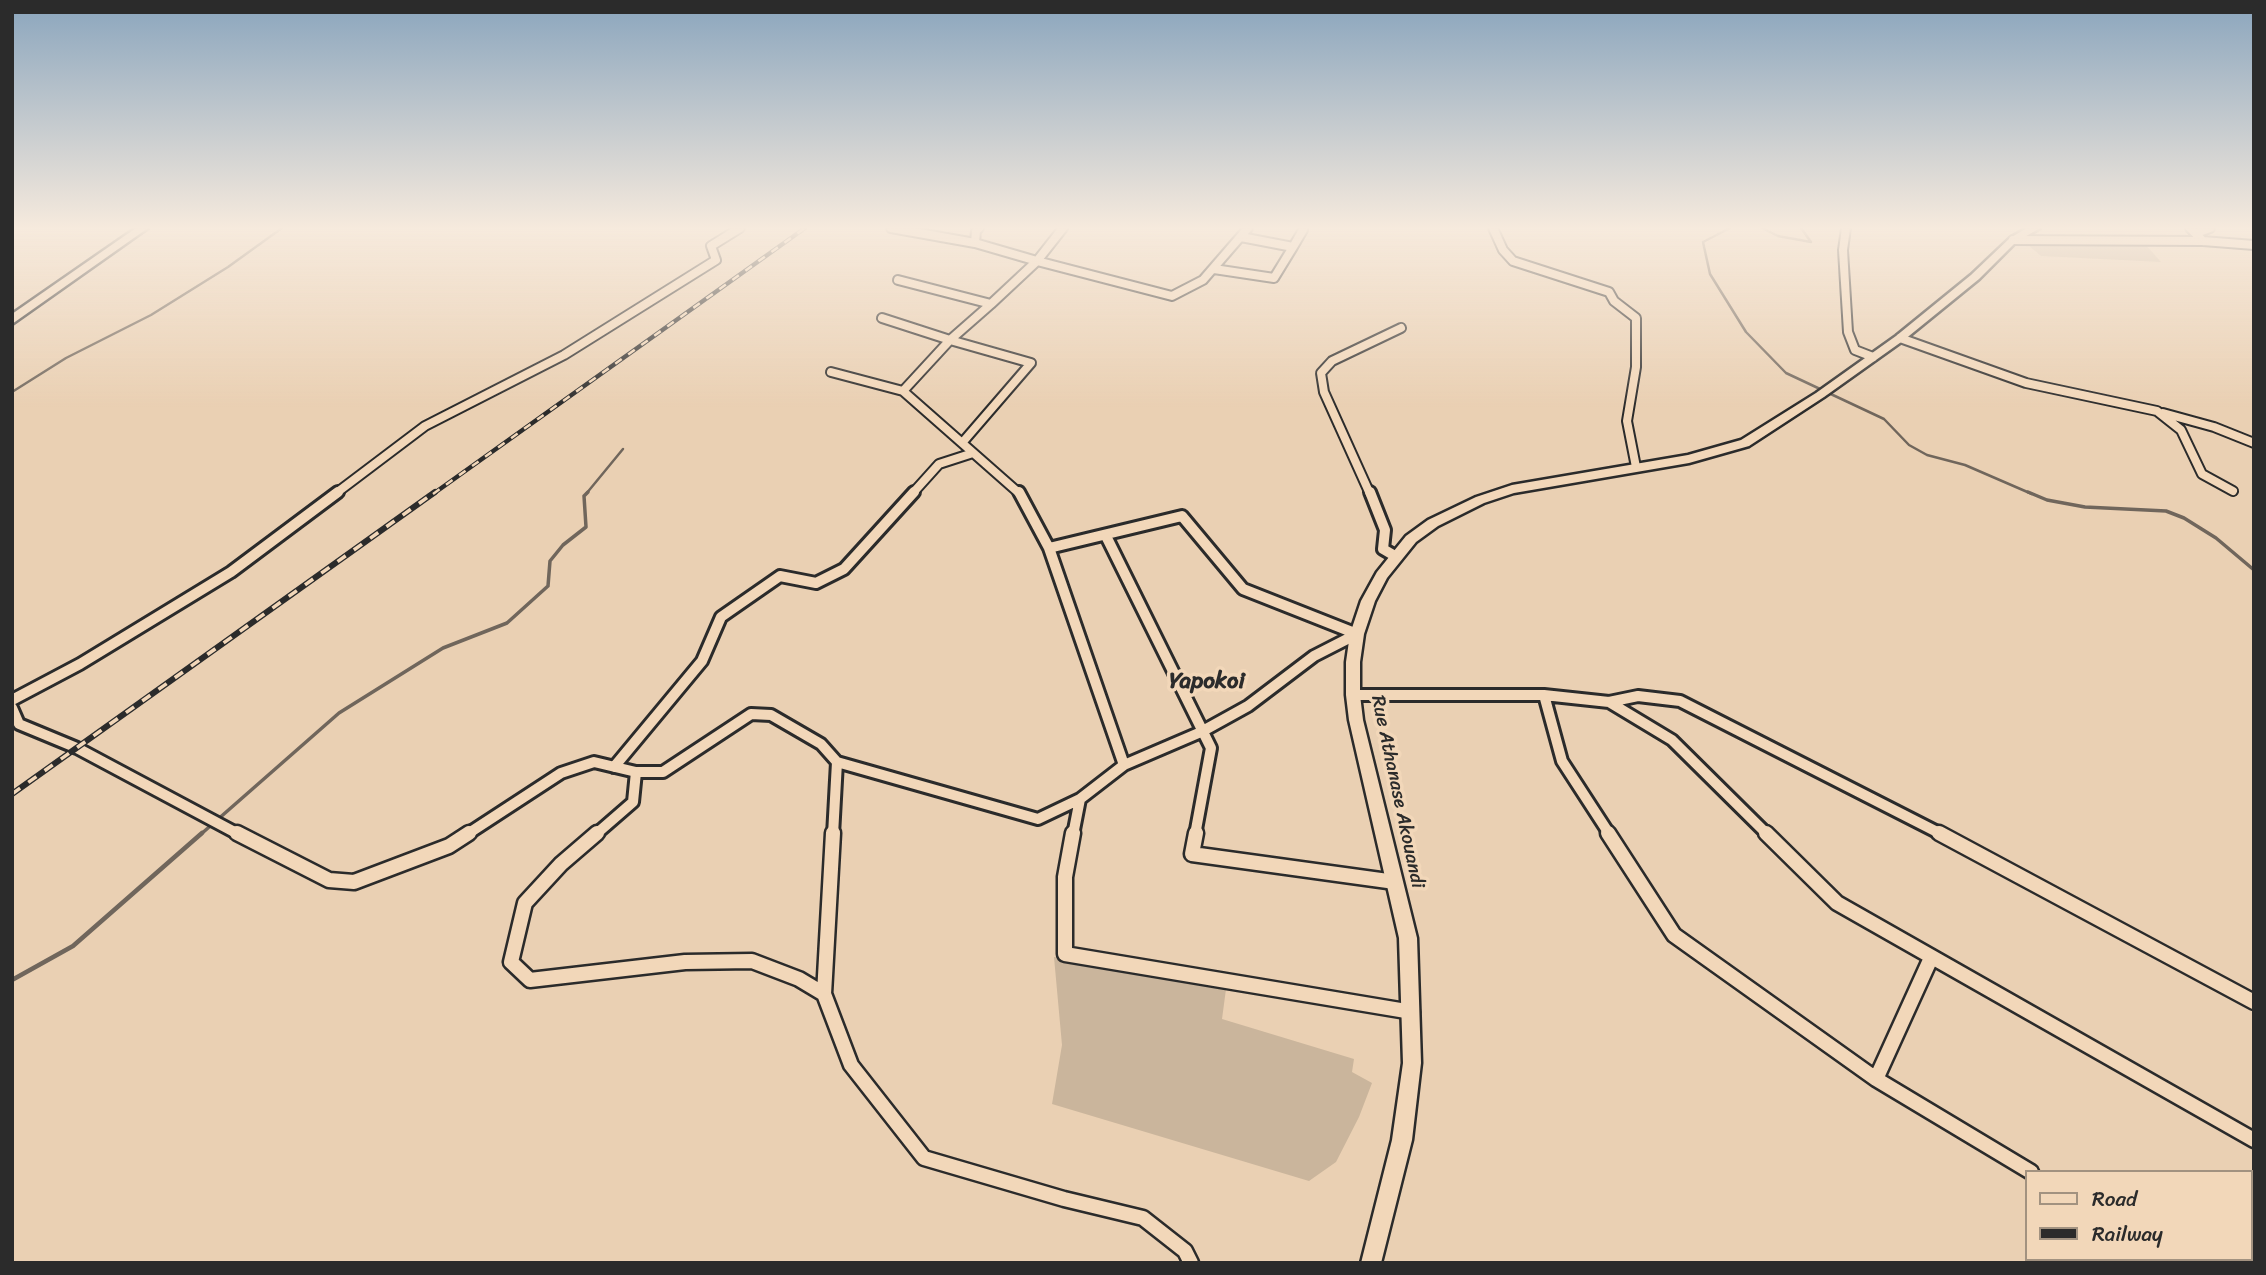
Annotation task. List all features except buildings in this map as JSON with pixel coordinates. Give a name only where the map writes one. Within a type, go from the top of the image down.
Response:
[{"type":"main road","points":[[12,310],[45,288]]},
{"type":"main road","points":[[12,320],[58,288]]},
{"type":"street","points":[[12,700],[80,664],[231,572],[425,426],[564,355],[672,288]]},
{"type":"street","points":[[927,288],[991,304]]},
{"type":"street","points":[[903,391],[950,340],[1009,288]]},
{"type":"street","points":[[1139,288],[1172,296],[1190,288]]},
{"type":"street","points":[[1594,288],[1608,292],[1614,301],[1636,318],[1636,367],[1628,421],[1636,467]]},
{"type":"street","points":[[1846,288],[1848,332],[1855,350],[1873,357]]},
{"type":"street","name":"Rue Athanase Akouandi","points":[[1371,1263],[1402,1140],[1412,1063],[1412,1012],[1408,938],[1356,720],[1353,662],[1356,634],[1368,601],[1395,556],[1411,539],[1433,523],[1480,500],[1524,486],[1720,452],[1745,443],[1825,392],[1900,338],[1962,288]]},
{"type":"street","points":[[882,318],[1031,363],[962,443]]},
{"type":"street","points":[[1395,556],[1382,549],[1385,530],[1324,392],[1321,373],[1332,361],[1401,328]]},
{"type":"street","points":[[1900,338],[2026,383],[2157,411],[2214,427],[2254,443]]},
{"type":"street","points":[[831,372],[903,391],[1020,494],[1049,548],[1124,765]]},
{"type":"street","points":[[2157,411],[2181,430],[2202,474],[2233,491]]},
{"type":"street","points":[[614,767],[702,661],[721,617],[780,576],[816,583],[844,569],[939,464],[973,453]]},
{"type":"street","points":[[1049,548],[1182,516],[1243,589],[1356,634]]},
{"type":"street","points":[[1106,536],[1211,748],[1192,854],[1395,881]]},
{"type":"street","points":[[12,708],[19,724],[77,748],[329,880],[354,883],[449,846],[561,773],[594,762],[636,772],[663,772],[751,714],[771,715],[821,744],[837,762],[1038,819],[1080,799],[1124,765],[1201,732],[1248,706],[1314,656],[1356,634]]},
{"type":"street","points":[[1353,695],[1544,695],[1609,702],[1652,696],[1680,701],[1898,811],[2254,1002]]},
{"type":"street","points":[[1544,695],[1562,761],[1674,935],[1876,1079],[2028,1170]]},
{"type":"street","points":[[1609,702],[1672,740],[1837,903],[2254,1140]]},
{"type":"street","points":[[837,762],[824,994],[851,1065],[924,1158],[1064,1199],[1143,1218],[1185,1251],[1191,1263]]},
{"type":"street","points":[[636,772],[633,802],[561,864],[525,903],[512,962],[530,980],[685,962],[752,961],[799,979],[824,994]]},
{"type":"street","points":[[1080,799],[1065,877],[1065,954],[1412,1012]]},
{"type":"street","points":[[1876,1079],[1931,958]]},
{"type":"shaded area","points":[[1054,957],[1226,989],[1222,1019],[1354,1059],[1352,1072],[1372,1083],[1359,1117],[1336,1162],[1309,1181],[1052,1104],[1062,1045]]},
{"type":"waterway","points":[[12,392],[66,358],[151,315],[195,288]]},
{"type":"waterway","points":[[1718,288],[1746,332],[1786,373],[1884,419],[1909,445],[1927,455],[1965,465],[2032,494]]},
{"type":"waterway","points":[[586,494],[623,449]]},
{"type":"waterway","points":[[2028,492],[2047,500],[2085,507],[2166,511],[2184,518],[2216,538],[2254,570]]},
{"type":"waterway","points":[[200,835],[339,713],[443,648],[507,623],[548,586],[550,561],[563,545],[586,527],[586,494]]},
{"type":"waterway","points":[[12,980],[73,946],[202,833]]},
{"type":"railway","points":[[433,494],[722,288]]},
{"type":"railway","points":[[12,794],[435,492]]},
{"type":"district","name":"Yapokoi","points":[[1207,682]]}]
